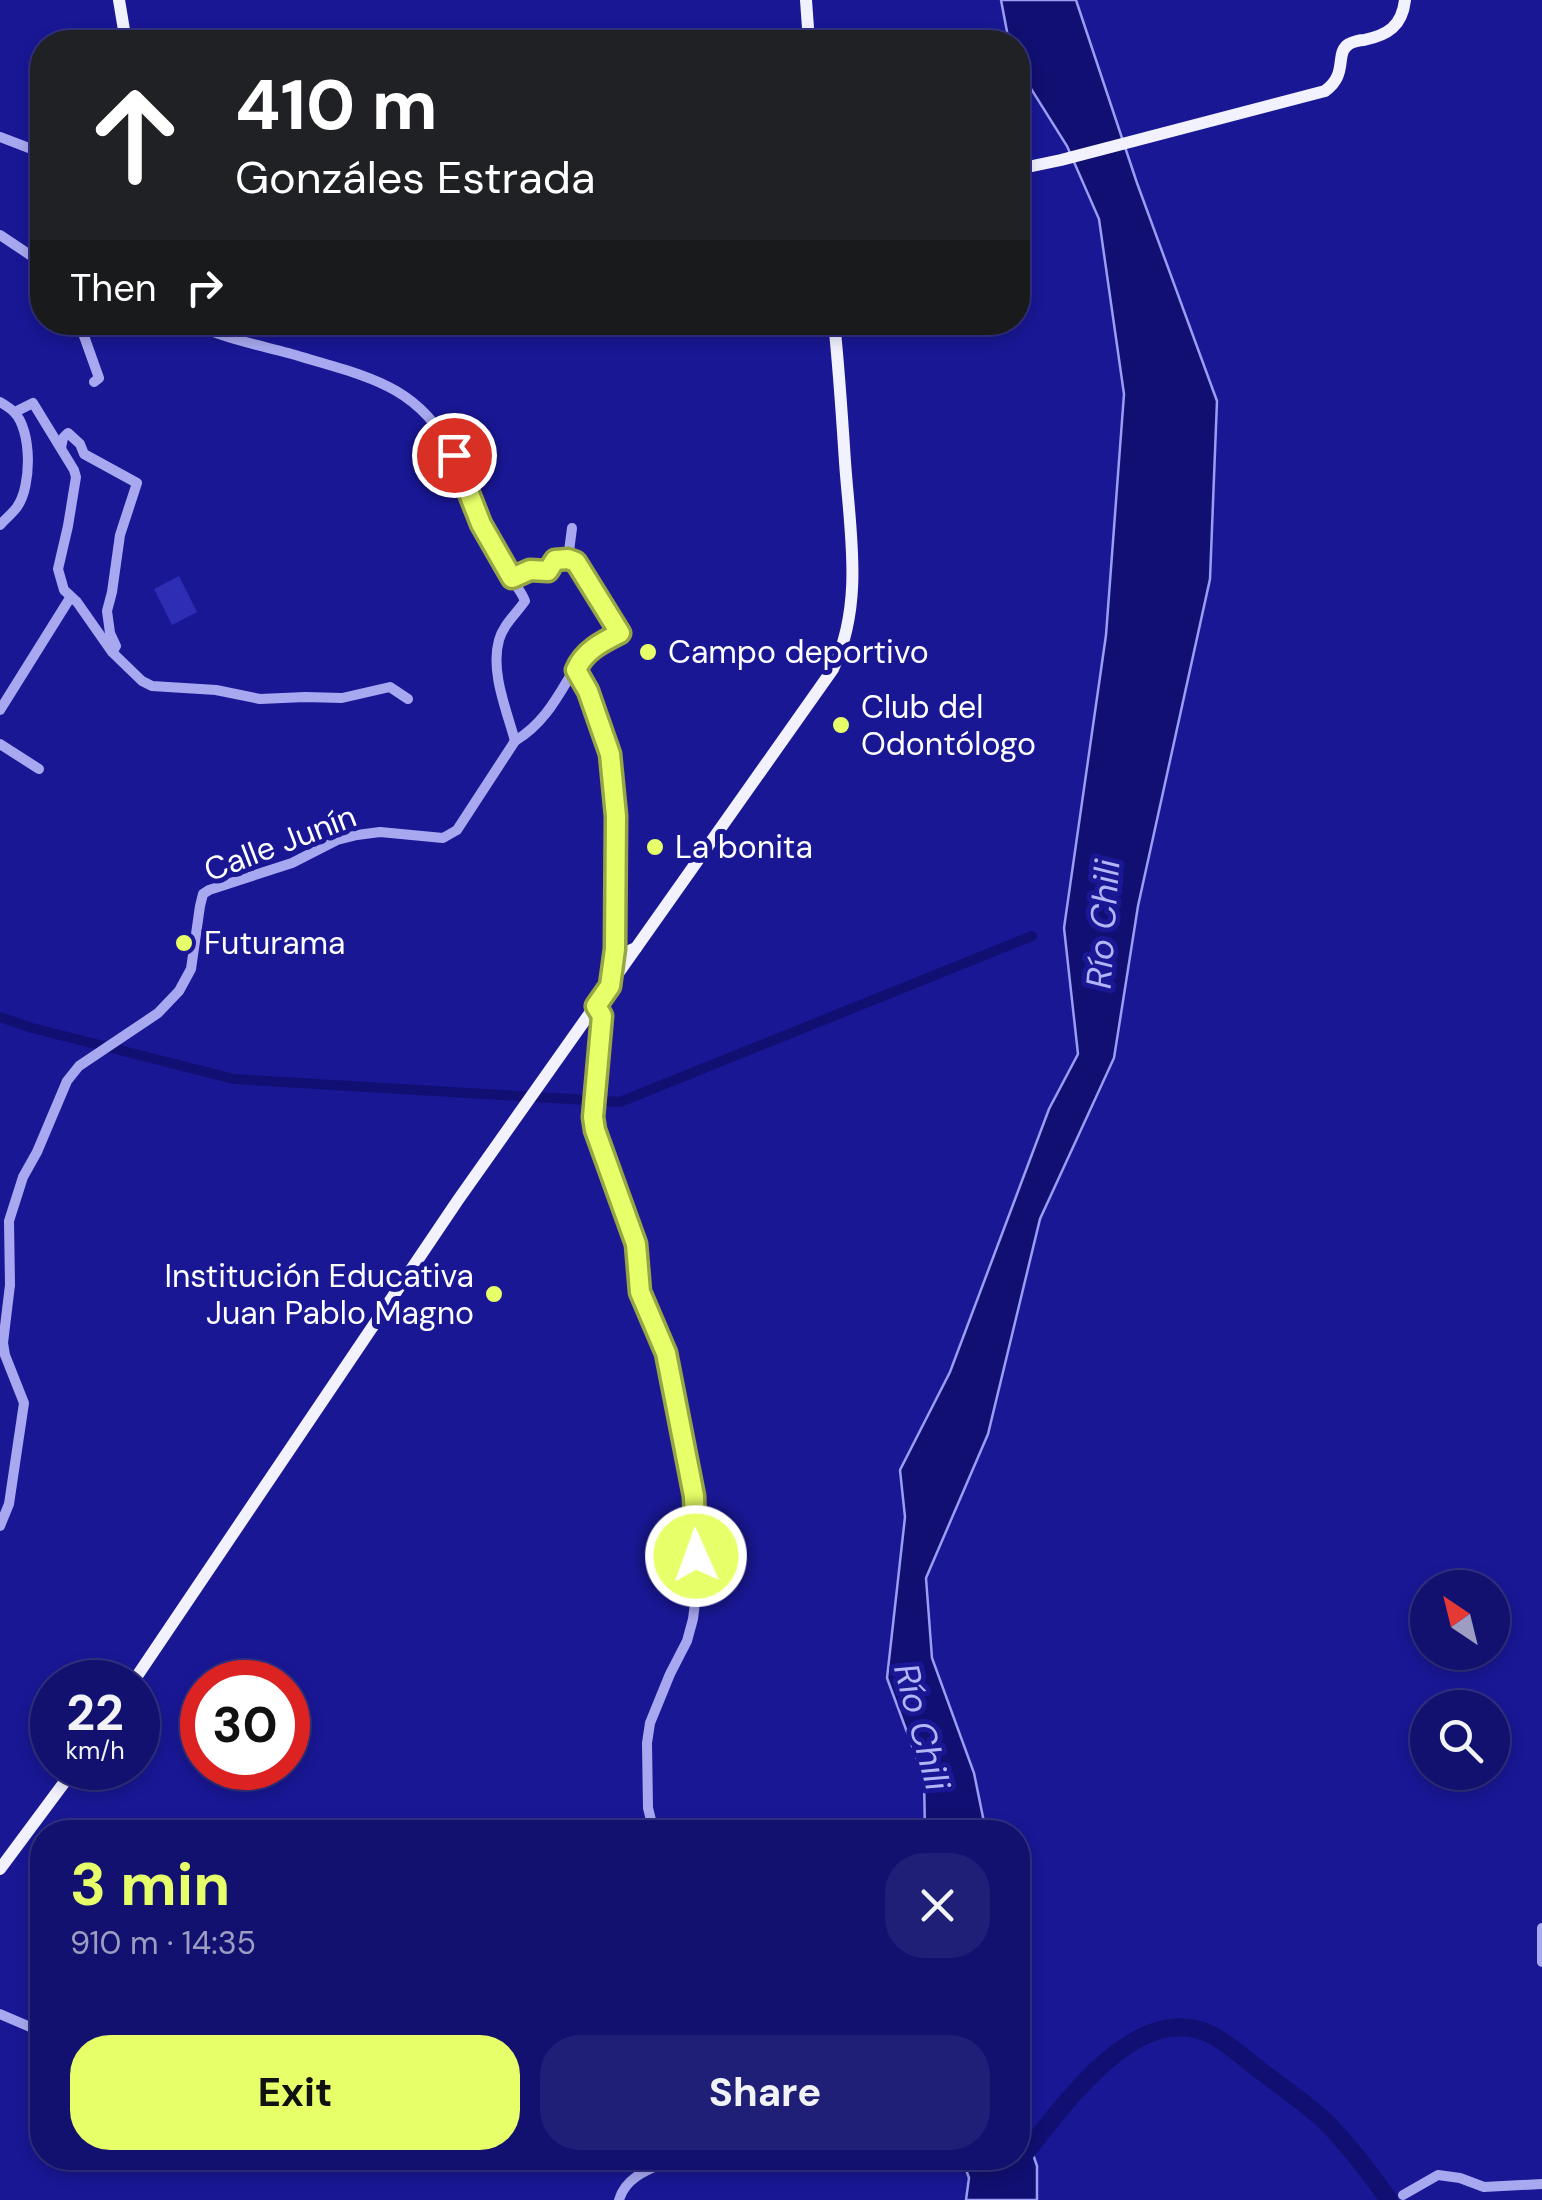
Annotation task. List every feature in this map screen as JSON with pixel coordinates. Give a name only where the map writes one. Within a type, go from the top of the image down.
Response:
[{"type":"main road","points":[[119,0],[124,30]]},
{"type":"main road","points":[[806,0],[808,30]]},
{"type":"main road","points":[[1030,166],[1326,91],[1338,79],[1342,50],[1350,42],[1384,36],[1397,26],[1405,0]]},
{"type":"main road","points":[[148,1660],[458,1200],[833,669],[845,641],[854,568],[835,335]]},
{"type":"main road","points":[[615,949],[624,953],[638,946]]},
{"type":"main road","points":[[36,1820],[58,1790]]},
{"type":"main road","points":[[0,1869],[30,1828]]},
{"type":"street","points":[[0,137],[30,148]]},
{"type":"street","points":[[0,234],[30,255]]},
{"type":"street","points":[[84,335],[99,378],[94,382]]},
{"type":"street","points":[[222,335],[371,378],[410,399],[434,423],[454,455],[481,524],[525,602],[499,639],[497,655],[515,741]]},
{"type":"street","points":[[0,402],[15,412],[22,424],[29,465],[18,506],[2,518]]},
{"type":"street","points":[[15,412],[33,403],[76,478],[59,580],[112,652],[142,681],[152,686],[216,690],[260,699],[342,698],[390,687],[408,699]]},
{"type":"street","points":[[62,448],[62,438],[68,434],[80,444],[84,454],[136,484],[120,536],[107,611],[116,646],[112,652]]},
{"type":"street","points":[[512,578],[530,570],[548,571],[555,560],[568,559],[572,528]]},
{"type":"street","name":"Calle Junín","points":[[0,1526],[9,1504],[24,1402],[3,1343],[10,1285],[9,1221],[23,1177],[68,1081],[79,1066],[158,1013],[179,990],[190,968],[203,894],[209,890],[292,863],[337,840],[357,835],[380,832],[443,838],[457,830],[515,741],[528,734],[552,706],[580,660],[620,633],[582,568],[568,559]]},
{"type":"street","points":[[0,710],[70,598]]},
{"type":"street","points":[[576,670],[588,691],[613,767],[615,949],[610,986]]},
{"type":"street","points":[[0,744],[39,768]]},
{"type":"street","points":[[596,1006],[602,1016],[595,1130],[636,1244],[640,1292],[666,1353],[694,1496],[698,1586],[688,1641],[650,1723],[647,1743],[651,1820]]},
{"type":"street","points":[[1542,1928],[1542,1962]]},
{"type":"street","points":[[0,2014],[30,2027]]},
{"type":"street","points":[[619,2200],[630,2180],[650,2170]]},
{"type":"street","points":[[1404,2195],[1438,2175],[1484,2187],[1542,2184]]},
{"type":"shaded area","points":[[179,576],[197,612],[172,625],[154,589]]},
{"type":"water","name":"Río Chili","points":[[1001,0],[1076,0],[1137,183],[1217,401],[1210,579],[1138,906],[1114,1058],[1040,1219],[988,1434],[926,1578],[932,1658],[974,1773],[984,1820],[925,1820],[924,1778],[887,1678],[905,1517],[900,1470],[950,1372],[1049,1109],[1078,1054],[1064,928],[1106,635],[1124,394],[1099,219],[1067,146],[1030,87],[1030,30],[1007,30]]},
{"type":"water","points":[[1030,2145],[1037,2166],[1037,2200],[966,2200],[966,2170],[1030,2170]]},
{"type":"waterway","points":[[0,1017],[234,1079],[620,1102],[1032,936]]},
{"type":"waterway","points":[[1030,2147],[1077,2090],[1128,2045],[1155,2032],[1183,2027],[1212,2035],[1311,2109],[1344,2141],[1389,2200]]},
{"type":"place","name":"Campo deportivo","points":[[648,652]]},
{"type":"place","name":"Club del Odontólogo","points":[[841,725]]},
{"type":"place","name":"La bonita","points":[[655,847]]},
{"type":"place","name":"Futurama","points":[[184,943]]},
{"type":"place","name":"Institución Educativa Juan Pablo Magno","points":[[494,1294]]},
{"type":"route","points":[[454,455],[481,524],[512,578],[530,570],[548,571],[555,560],[576,562],[620,633],[589,651],[576,670],[588,691],[610,754],[616,816],[615,949],[610,986],[596,1006],[602,1016],[593,1117],[636,1244],[640,1292],[666,1353],[694,1496],[696,1556]]}]
